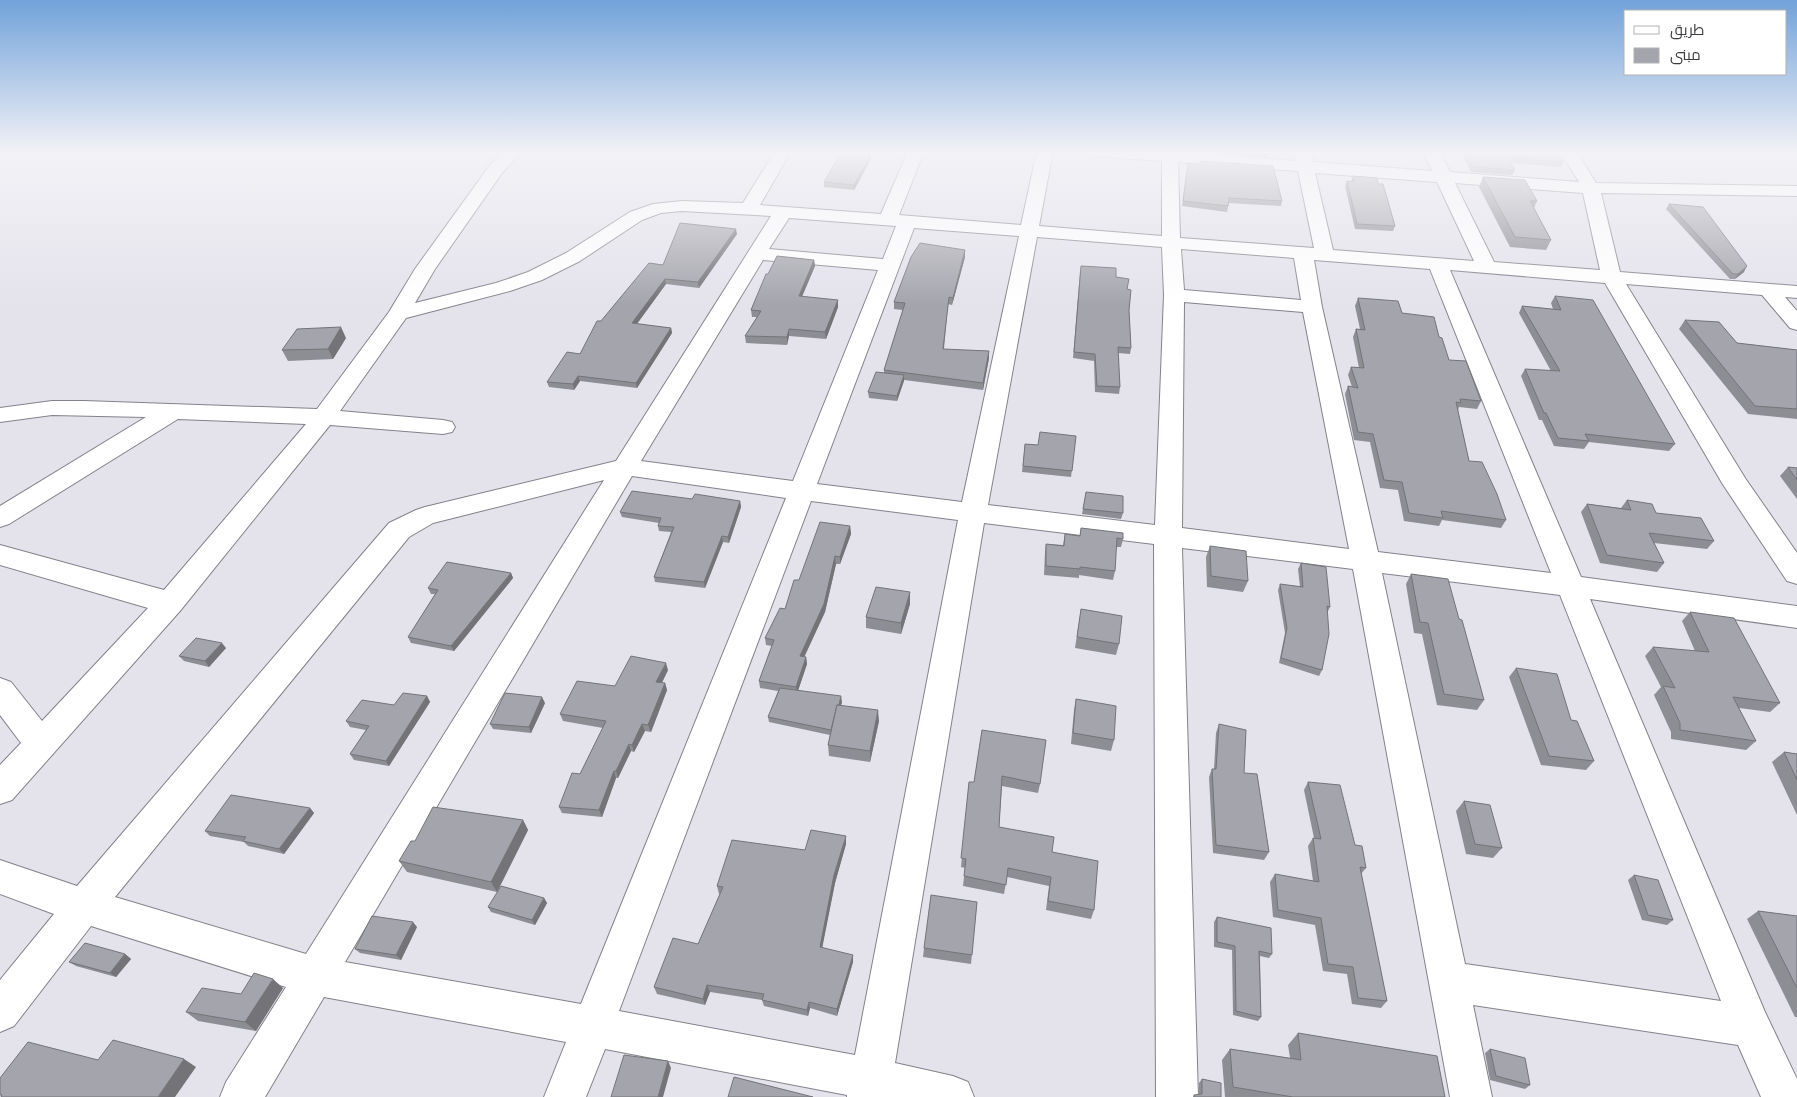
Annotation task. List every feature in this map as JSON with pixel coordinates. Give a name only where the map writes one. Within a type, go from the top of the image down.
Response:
[{"type":"street","points":[[0,789],[40,743],[131,647],[324,417],[399,314],[425,269],[472,202]]},
{"type":"street","points":[[748,209],[752,202]]},
{"type":"street","points":[[565,1097],[889,265],[902,202]]},
{"type":"street","points":[[870,1088],[973,512],[1034,202]]},
{"type":"street","points":[[1171,202],[1174,295],[1168,536],[1177,1097]]},
{"type":"street","points":[[1309,202],[1314,254],[1312,308],[1366,562],[1471,1097]]},
{"type":"street","points":[[1455,202],[1486,268]]},
{"type":"street","points":[[1594,202],[1612,278],[1735,483],[1797,574]]},
{"type":"street","points":[[399,314],[503,287],[535,276],[573,256],[636,216],[659,208],[682,206],[748,209],[1797,292]]},
{"type":"street","points":[[242,1097],[625,467],[783,212]]},
{"type":"street","points":[[758,254],[889,265]]},
{"type":"street","points":[[1438,264],[1751,1026],[1783,1097]]},
{"type":"street","points":[[1768,290],[1797,324]]},
{"type":"street","points":[[1174,295],[1312,308]]},
{"type":"street","points":[[0,415],[52,408],[175,410],[324,417],[443,427]]},
{"type":"street","points":[[0,518],[175,410]]},
{"type":"street","points":[[0,1012],[84,906],[399,530],[425,516],[625,467],[800,491],[1571,586],[1797,617]]},
{"type":"street","points":[[0,555],[170,602]]},
{"type":"street","points":[[0,691],[40,743]]},
{"type":"street","points":[[0,877],[84,906],[315,976],[592,1026],[870,1088],[953,1097]]},
{"type":"street","points":[[1449,982],[1751,1026]]},
{"type":"building","points":[[1194,202],[1228,202],[1228,206]]},
{"type":"building","points":[[1352,202],[1388,202],[1395,226],[1357,224]]},
{"type":"building","points":[[1496,202],[1531,202],[1551,240],[1515,237]]},
{"type":"building","points":[[1669,204],[1703,207],[1747,266],[1738,274],[1733,274]]},
{"type":"building","points":[[680,223],[736,229],[698,282],[665,279],[632,323],[671,328],[636,383],[578,376],[573,384],[547,382],[567,352],[580,354],[597,321],[601,321],[649,263],[663,265]]},
{"type":"building","points":[[920,243],[965,250],[953,298],[949,297],[943,349],[989,351],[983,383],[884,370],[905,303],[894,302],[911,257]]},
{"type":"building","points":[[777,256],[814,260],[799,296],[838,300],[825,332],[789,329],[787,337],[745,336],[761,311],[751,310],[766,274],[768,274]]},
{"type":"building","points":[[1081,266],[1116,268],[1116,277],[1129,279],[1127,289],[1131,290],[1129,310],[1131,348],[1118,347],[1120,387],[1097,386],[1095,354],[1074,352]]},
{"type":"building","points":[[1555,296],[1593,300],[1675,444],[1585,434],[1589,441],[1558,438],[1546,413],[1544,413],[1525,369],[1560,371],[1522,306],[1561,310]]},
{"type":"building","points":[[1358,298],[1398,301],[1402,313],[1434,317],[1439,337],[1442,338],[1449,360],[1466,361],[1481,401],[1460,399],[1461,403],[1456,402],[1469,461],[1482,462],[1497,494],[1506,520],[1441,511],[1443,518],[1409,513],[1402,482],[1384,480],[1373,434],[1358,432],[1348,386],[1358,388],[1351,367],[1364,368],[1356,329],[1365,330]]},
{"type":"building","points":[[1685,320],[1719,322],[1737,343],[1797,350],[1797,409],[1755,406]]},
{"type":"building","points":[[341,327],[328,349],[282,350],[297,329]]},
{"type":"building","points":[[876,372],[904,375],[897,396],[868,392]]},
{"type":"building","points":[[1040,432],[1076,436],[1072,471],[1023,466],[1025,444],[1038,445]]},
{"type":"building","points":[[1788,467],[1797,468],[1797,480]]},
{"type":"building","points":[[632,491],[692,499],[695,494],[740,501],[728,537],[722,536],[704,582],[654,577],[674,527],[658,526],[661,518],[620,512]]},
{"type":"building","points":[[1086,492],[1123,496],[1123,513],[1083,509]]},
{"type":"building","points":[[1627,500],[1652,504],[1656,513],[1701,518],[1714,541],[1649,533],[1664,563],[1607,555],[1587,504],[1631,510]]},
{"type":"building","points":[[820,522],[850,526],[840,557],[835,556],[824,604],[800,656],[806,657],[796,687],[759,681],[774,640],[765,638],[780,608],[785,609],[794,580],[799,580]]},
{"type":"building","points":[[1081,528],[1123,533],[1123,539],[1117,538],[1115,571],[1046,566],[1046,544],[1064,546],[1065,534],[1080,536]]},
{"type":"building","points":[[1210,546],[1246,551],[1248,581],[1211,576]]},
{"type":"building","points":[[447,562],[511,573],[451,646],[408,637],[438,590],[428,588]]},
{"type":"building","points":[[1301,563],[1326,567],[1330,607],[1327,606],[1329,634],[1322,670],[1281,658],[1287,628],[1280,584],[1303,587]]},
{"type":"building","points":[[1411,574],[1448,579],[1459,619],[1462,620],[1484,700],[1444,694],[1428,623],[1420,622]]},
{"type":"building","points":[[876,587],[910,592],[901,623],[866,617]]},
{"type":"building","points":[[1081,609],[1122,616],[1119,644],[1077,637]]},
{"type":"building","points":[[1690,612],[1734,618],[1780,703],[1733,697],[1756,741],[1680,730],[1680,723],[1663,686],[1675,688],[1653,647],[1709,652]]},
{"type":"building","points":[[196,638],[222,643],[205,661],[179,656]]},
{"type":"building","points":[[631,656],[666,663],[656,682],[665,683],[648,725],[642,724],[632,745],[629,744],[616,771],[614,771],[599,810],[559,807],[572,773],[580,774],[606,721],[560,714],[577,681],[615,686]]},
{"type":"building","points":[[1516,668],[1557,674],[1571,720],[1577,721],[1594,761],[1549,756]]},
{"type":"building","points":[[780,688],[841,696],[831,730],[768,717]]},
{"type":"building","points":[[403,693],[427,696],[386,761],[350,754],[369,726],[346,721],[362,700],[394,705]]},
{"type":"building","points":[[505,693],[542,697],[529,727],[490,724]]},
{"type":"building","points":[[1076,699],[1116,706],[1114,740],[1073,733]]},
{"type":"building","points":[[837,705],[878,710],[870,751],[828,745]]},
{"type":"building","points":[[1219,724],[1246,730],[1244,773],[1257,774],[1269,852],[1216,845],[1212,769],[1216,769]]},
{"type":"building","points":[[982,730],[1046,740],[1040,784],[1002,776],[999,827],[1054,837],[1052,852],[1098,861],[1094,910],[1048,901],[1051,877],[1008,868],[1006,885],[964,876],[966,859],[961,858],[969,782],[974,782]]},
{"type":"building","points":[[1784,752],[1797,754],[1797,780]]},
{"type":"building","points":[[1308,782],[1340,785],[1355,845],[1362,846],[1366,868],[1360,867],[1387,1001],[1358,998],[1353,967],[1328,964],[1321,918],[1278,910],[1275,874],[1319,882],[1313,838],[1321,839]]},
{"type":"building","points":[[231,795],[310,808],[279,849],[243,841],[246,837],[205,831]]},
{"type":"building","points":[[1464,801],[1490,805],[1502,848],[1475,844]]},
{"type":"building","points":[[433,807],[523,820],[491,882],[399,861],[411,841],[415,841]]},
{"type":"building","points":[[811,830],[846,836],[834,875],[820,947],[853,955],[837,1009],[809,1002],[807,1010],[762,1000],[764,994],[707,985],[703,999],[654,987],[673,938],[698,944],[723,887],[717,886],[732,840],[805,850]]},
{"type":"building","points":[[1634,875],[1658,880],[1673,920],[1648,915]]},
{"type":"building","points":[[501,886],[544,898],[532,920],[488,907]]},
{"type":"building","points":[[931,895],[977,902],[972,955],[924,948]]},
{"type":"building","points":[[1758,911],[1797,916],[1797,988]]},
{"type":"building","points":[[372,916],[413,922],[396,955],[355,949]]},
{"type":"building","points":[[1217,917],[1271,928],[1272,954],[1259,951],[1261,1017],[1236,1011],[1235,946],[1217,942]]},
{"type":"building","points":[[85,943],[125,954],[110,973],[69,962]]},
{"type":"building","points":[[254,973],[273,979],[245,1022],[186,1012],[202,988],[241,994]]},
{"type":"building","points":[[1298,1033],[1437,1056],[1445,1097],[1293,1097],[1233,1087],[1230,1049],[1301,1060]]},
{"type":"building","points":[[113,1040],[184,1059],[158,1097],[1,1097],[2,1095],[0,1095],[0,1078],[28,1042],[98,1060]]},
{"type":"building","points":[[1490,1049],[1525,1058],[1530,1085],[1496,1076]]},
{"type":"building","points":[[624,1055],[668,1061],[658,1097],[611,1097]]},
{"type":"building","points":[[734,1077],[813,1097],[728,1097]]},
{"type":"building","points":[[1202,1079],[1221,1083],[1221,1097],[1194,1097],[1194,1095],[1202,1094]]}]
